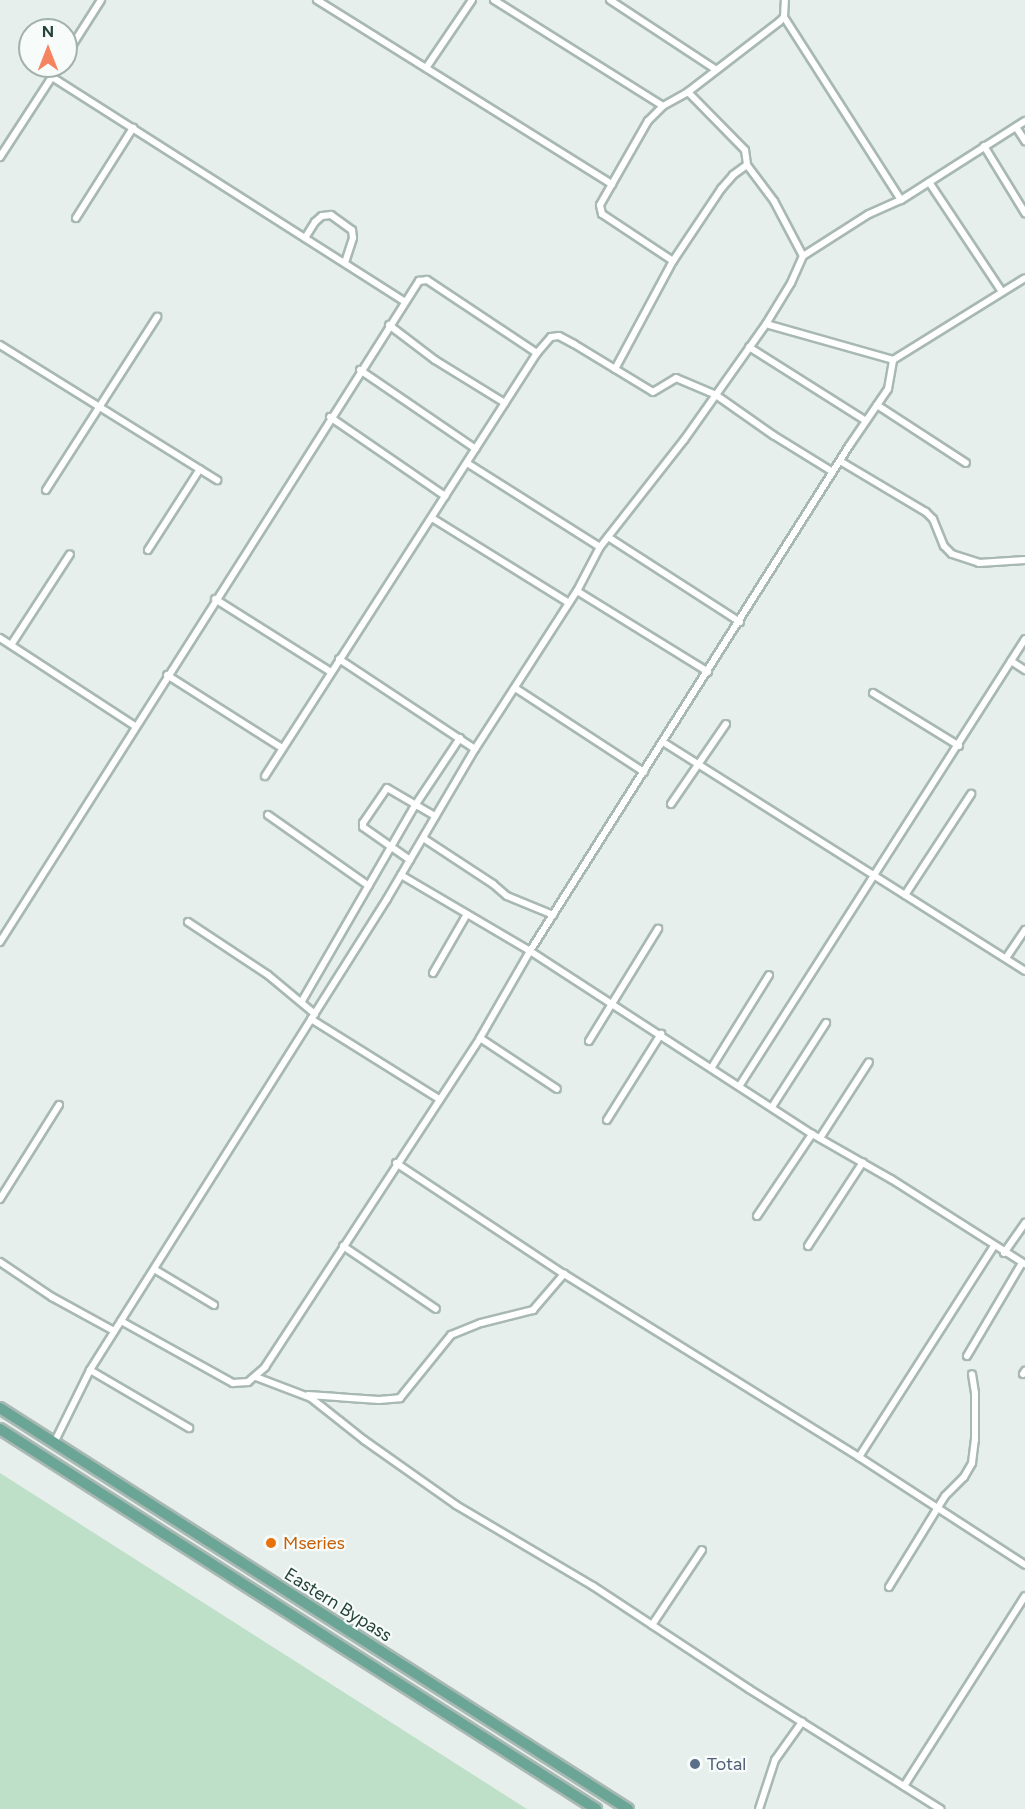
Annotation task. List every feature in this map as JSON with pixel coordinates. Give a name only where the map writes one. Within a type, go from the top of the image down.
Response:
[{"type":"main road","name":"Eastern Bypass","points":[[0,1408],[628,1809]]},
{"type":"main road","name":"Eastern Bypass","points":[[0,1429],[596,1809]]},
{"type":"main road","points":[[424,1698],[434,1685]]},
{"type":"street","points":[[78,36],[101,0]]},
{"type":"street","points":[[317,0],[612,184]]},
{"type":"street","points":[[426,68],[472,0]]},
{"type":"street","points":[[494,0],[587,56],[663,106]]},
{"type":"street","points":[[610,0],[715,69]]},
{"type":"street","points":[[785,0],[783,17],[901,200]]},
{"type":"street","points":[[674,261],[602,214],[600,205],[648,121],[663,106],[688,92],[783,17]]},
{"type":"street","points":[[0,158],[51,78]]},
{"type":"street","points":[[54,78],[404,301]]},
{"type":"street","points":[[688,92],[745,150],[747,165],[774,201],[803,256]]},
{"type":"street","points":[[54,1443],[90,1370],[401,875],[475,749],[577,591],[600,547],[684,440],[766,324],[791,283],[803,256],[869,214],[901,200],[1025,121]]},
{"type":"street","points":[[1016,126],[1025,141]]},
{"type":"street","points":[[76,218],[133,128]]},
{"type":"street","points":[[984,146],[1025,213]]},
{"type":"street","points":[[615,369],[674,261],[721,189],[733,175],[747,165]]},
{"type":"street","points":[[929,182],[1002,292]]},
{"type":"street","points":[[305,238],[315,222],[322,216],[331,215],[352,230],[353,238],[345,263]]},
{"type":"street","points":[[766,324],[893,360],[1025,278]]},
{"type":"street","points":[[0,942],[330,417],[419,281],[427,280],[537,352]]},
{"type":"street","points":[[46,490],[157,317]]},
{"type":"street","points":[[389,325],[435,360],[505,403]]},
{"type":"street","points":[[265,776],[537,352],[551,337],[559,336],[653,392],[676,378],[716,395],[772,435],[833,472]]},
{"type":"street","points":[[0,345],[217,480]]},
{"type":"street","points":[[749,347],[867,421]]},
{"type":"street","points":[[121,1321],[233,1383],[243,1384],[256,1377],[265,1367],[396,1163],[480,1038],[530,951],[877,405],[891,381],[893,360]]},
{"type":"street","points":[[360,370],[476,449]]},
{"type":"street","points":[[877,405],[966,464]]},
{"type":"street","points":[[330,417],[445,496]]},
{"type":"street","points":[[840,461],[926,512],[933,519],[944,546],[952,554],[980,563],[1025,560]]},
{"type":"street","points":[[467,463],[600,547]]},
{"type":"street","points":[[148,550],[200,469]]},
{"type":"street","points":[[432,518],[569,603]]},
{"type":"street","points":[[608,537],[740,622]]},
{"type":"street","points":[[11,645],[70,554]]},
{"type":"street","points":[[577,591],[708,672]]},
{"type":"street","points":[[215,599],[331,672]]},
{"type":"street","points":[[0,638],[135,726]]},
{"type":"street","points":[[740,1085],[876,876],[1025,639]]},
{"type":"street","points":[[339,659],[475,749]]},
{"type":"street","points":[[1011,661],[1025,670]]},
{"type":"street","points":[[167,675],[282,748]]},
{"type":"street","points":[[515,688],[644,772]]},
{"type":"street","points":[[873,693],[959,746]]},
{"type":"street","points":[[671,804],[726,724]]},
{"type":"street","points":[[302,1001],[416,804],[460,738]]},
{"type":"street","points":[[663,742],[1025,970]]},
{"type":"street","points":[[410,860],[363,827],[363,823],[387,788],[435,816]]},
{"type":"street","points":[[905,895],[971,794]]},
{"type":"street","points":[[268,815],[369,886]]},
{"type":"street","points":[[423,838],[493,884],[507,896],[553,915]]},
{"type":"street","points":[[401,875],[612,1002],[812,1134],[863,1162],[1023,1263],[968,1356]]},
{"type":"street","points":[[433,973],[467,914]]},
{"type":"street","points":[[188,922],[302,1001],[313,1016],[439,1099]]},
{"type":"street","points":[[589,1041],[658,929]]},
{"type":"street","points":[[1006,958],[1025,930]]},
{"type":"street","points":[[711,1067],[769,975]]},
{"type":"street","points":[[772,1107],[826,1023]]},
{"type":"street","points":[[607,1120],[661,1034]]},
{"type":"street","points":[[480,1038],[557,1089]]},
{"type":"street","points":[[820,1138],[869,1062]]},
{"type":"street","points":[[0,1199],[58,1106]]},
{"type":"street","points":[[757,1216],[812,1134]]},
{"type":"street","points":[[808,1246],[863,1162]]},
{"type":"street","points":[[396,1163],[564,1274],[859,1457],[1025,1565]]},
{"type":"street","points":[[1004,1253],[1025,1224]]},
{"type":"street","points":[[343,1246],[436,1309]]},
{"type":"street","points":[[859,1457],[994,1246]]},
{"type":"street","points":[[0,1262],[52,1297],[114,1331]]},
{"type":"street","points":[[154,1269],[214,1305]]},
{"type":"street","points":[[256,1377],[304,1394],[379,1400],[400,1398],[451,1335],[481,1323],[533,1310],[564,1274]]},
{"type":"street","points":[[90,1370],[189,1428]]},
{"type":"street","points":[[889,1587],[945,1497],[964,1477],[972,1463],[975,1440],[975,1393],[972,1374]]},
{"type":"street","points":[[304,1394],[456,1505],[537,1551],[940,1809]]},
{"type":"street","points":[[652,1625],[702,1550]]},
{"type":"street","points":[[904,1786],[1025,1596]]},
{"type":"street","points":[[759,1809],[775,1761],[802,1722]]},
{"type":"green space","points":[[0,1473],[527,1809],[0,1809]]},
{"type":"place","name":"Mseries","points":[[271,1543]]},
{"type":"place","name":"Total","points":[[695,1764]]}]
